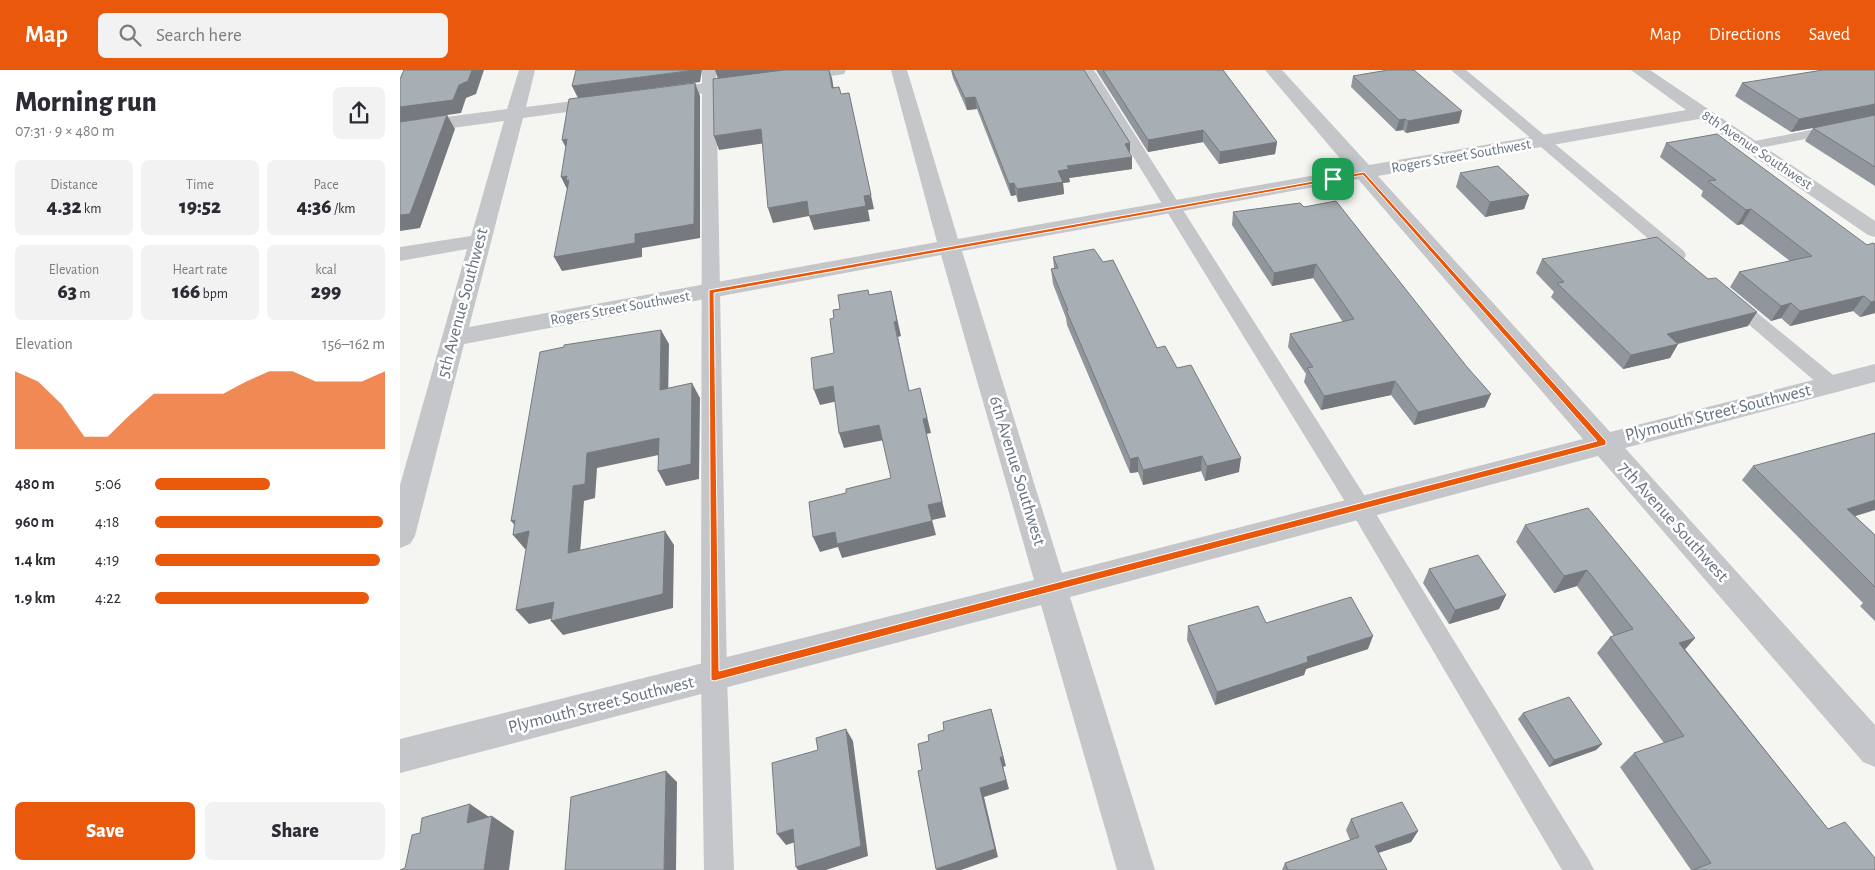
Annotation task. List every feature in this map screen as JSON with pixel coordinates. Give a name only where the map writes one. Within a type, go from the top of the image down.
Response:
[{"type":"street","name":"5th Avenue Southwest","points":[[400,536],[527,70]]},
{"type":"street","points":[[641,97],[709,79],[774,79],[838,70]]},
{"type":"street","points":[[888,70],[903,70]]},
{"type":"street","name":"6th Avenue Southwest","points":[[899,70],[950,248],[1136,870]]},
{"type":"street","name":"7th Avenue Southwest","points":[[1273,70],[1875,750]]},
{"type":"street","name":"8th Avenue Southwest","points":[[1639,70],[1875,231]]},
{"type":"street","points":[[400,129],[622,99]]},
{"type":"street","name":"Rogers Street Southwest","points":[[453,338],[1171,206],[1702,113]]},
{"type":"street","points":[[400,254],[479,241]]},
{"type":"street","name":"Plymouth Street Southwest","points":[[400,756],[714,677],[1875,373]]},
{"type":"lane","points":[[1087,70],[1360,507],[1579,870]]},
{"type":"lane","points":[[1458,70],[1687,263]]},
{"type":"lane","points":[[709,79],[714,677],[719,870]]},
{"type":"lane","points":[[1750,146],[1875,121]]},
{"type":"lane","points":[[1717,288],[1831,384]]},
{"type":"building","points":[[404,70],[472,70],[468,81],[459,85],[453,100],[400,107],[400,79]]},
{"type":"building","points":[[576,70],[695,70],[572,86]]},
{"type":"building","points":[[784,70],[829,70],[832,88],[839,87],[841,94],[849,93],[871,195],[864,196],[866,206],[809,216],[807,201],[768,208],[761,129],[714,136],[713,79]]},
{"type":"building","points":[[952,70],[1084,70],[1130,143],[1125,144],[1132,157],[1067,166],[1069,169],[1058,171],[1063,182],[1017,189],[1014,183],[1009,184],[975,97],[965,98]]},
{"type":"building","points":[[1103,70],[1223,70],[1277,142],[1220,152],[1203,130],[1148,140]]},
{"type":"building","points":[[1388,70],[1414,70],[1462,111],[1408,121],[1405,119],[1399,120],[1353,76]]},
{"type":"building","points":[[1823,70],[1875,70],[1875,104],[1799,119],[1742,83]]},
{"type":"building","points":[[695,83],[694,224],[635,234],[635,243],[554,257],[569,180],[566,181],[567,176],[561,177],[567,139],[562,140],[569,99]]},
{"type":"building","points":[[447,115],[410,214],[400,215],[400,122]]},
{"type":"building","points":[[1875,115],[1875,167],[1813,128]]},
{"type":"building","points":[[1717,134],[1867,245],[1875,244],[1875,301],[1871,302],[1864,296],[1800,311],[1791,303],[1781,306],[1739,272],[1812,256],[1751,209],[1746,210],[1708,181],[1716,180],[1666,143]]},
{"type":"building","points":[[1498,166],[1529,195],[1490,202],[1460,173]]},
{"type":"building","points":[[1336,201],[1467,367],[1491,394],[1418,412],[1395,381],[1324,396],[1307,368],[1313,367],[1290,334],[1354,319],[1316,264],[1274,273],[1233,212],[1300,203],[1304,207]]},
{"type":"building","points":[[1657,237],[1708,279],[1716,278],[1757,312],[1667,334],[1678,344],[1631,355],[1557,283],[1564,282],[1542,259]]},
{"type":"building","points":[[1094,249],[1103,262],[1113,260],[1157,348],[1165,346],[1177,368],[1191,365],[1241,458],[1207,466],[1202,456],[1143,470],[1138,457],[1130,459],[1066,310],[1068,310],[1051,269],[1058,268],[1053,257]]},
{"type":"building","points":[[868,290],[869,295],[891,291],[897,321],[894,322],[909,391],[920,388],[927,418],[923,419],[942,502],[928,505],[932,521],[837,544],[835,532],[813,537],[809,502],[846,493],[846,489],[891,478],[879,425],[839,433],[833,386],[814,390],[811,358],[834,353],[830,319],[834,318],[833,310],[840,309],[838,295]]},
{"type":"building","points":[[661,330],[660,390],[692,383],[691,464],[658,471],[659,438],[587,453],[585,484],[573,486],[568,553],[665,531],[663,594],[551,621],[554,602],[516,610],[529,531],[513,535],[515,520],[511,521],[540,352],[564,347],[564,345]]},
{"type":"building","points":[[1875,433],[1875,500],[1847,509],[1875,535],[1875,587],[1753,466]]},
{"type":"building","points":[[1588,508],[1695,638],[1679,643],[1828,829],[1845,822],[1875,858],[1875,870],[1693,870],[1711,863],[1634,753],[1684,736],[1610,637],[1633,629],[1587,570],[1564,576],[1525,525]]},
{"type":"building","points":[[1478,555],[1506,595],[1455,610],[1429,569]]},
{"type":"building","points":[[1351,597],[1373,636],[1307,657],[1308,662],[1217,692],[1188,626],[1258,606],[1266,623]]},
{"type":"building","points":[[1569,697],[1602,744],[1554,760],[1523,713]]},
{"type":"building","points":[[991,709],[1003,757],[1000,757],[1006,780],[980,788],[995,849],[936,869],[918,771],[922,770],[918,744],[929,741],[928,735],[944,730],[943,722]]},
{"type":"building","points":[[846,729],[861,846],[796,867],[793,829],[777,834],[772,763],[818,750],[816,738]]},
{"type":"building","points":[[666,771],[664,870],[565,870],[571,797]]},
{"type":"building","points":[[1402,802],[1418,831],[1375,846],[1387,870],[1288,870],[1285,863],[1359,837],[1351,819]]},
{"type":"building","points":[[470,804],[467,823],[492,816],[484,870],[400,870],[405,868],[412,835],[420,833],[422,818]]},
{"type":"route","points":[[1364,173],[1603,443],[714,677],[711,292],[1171,206],[1333,179],[1364,173]]}]
